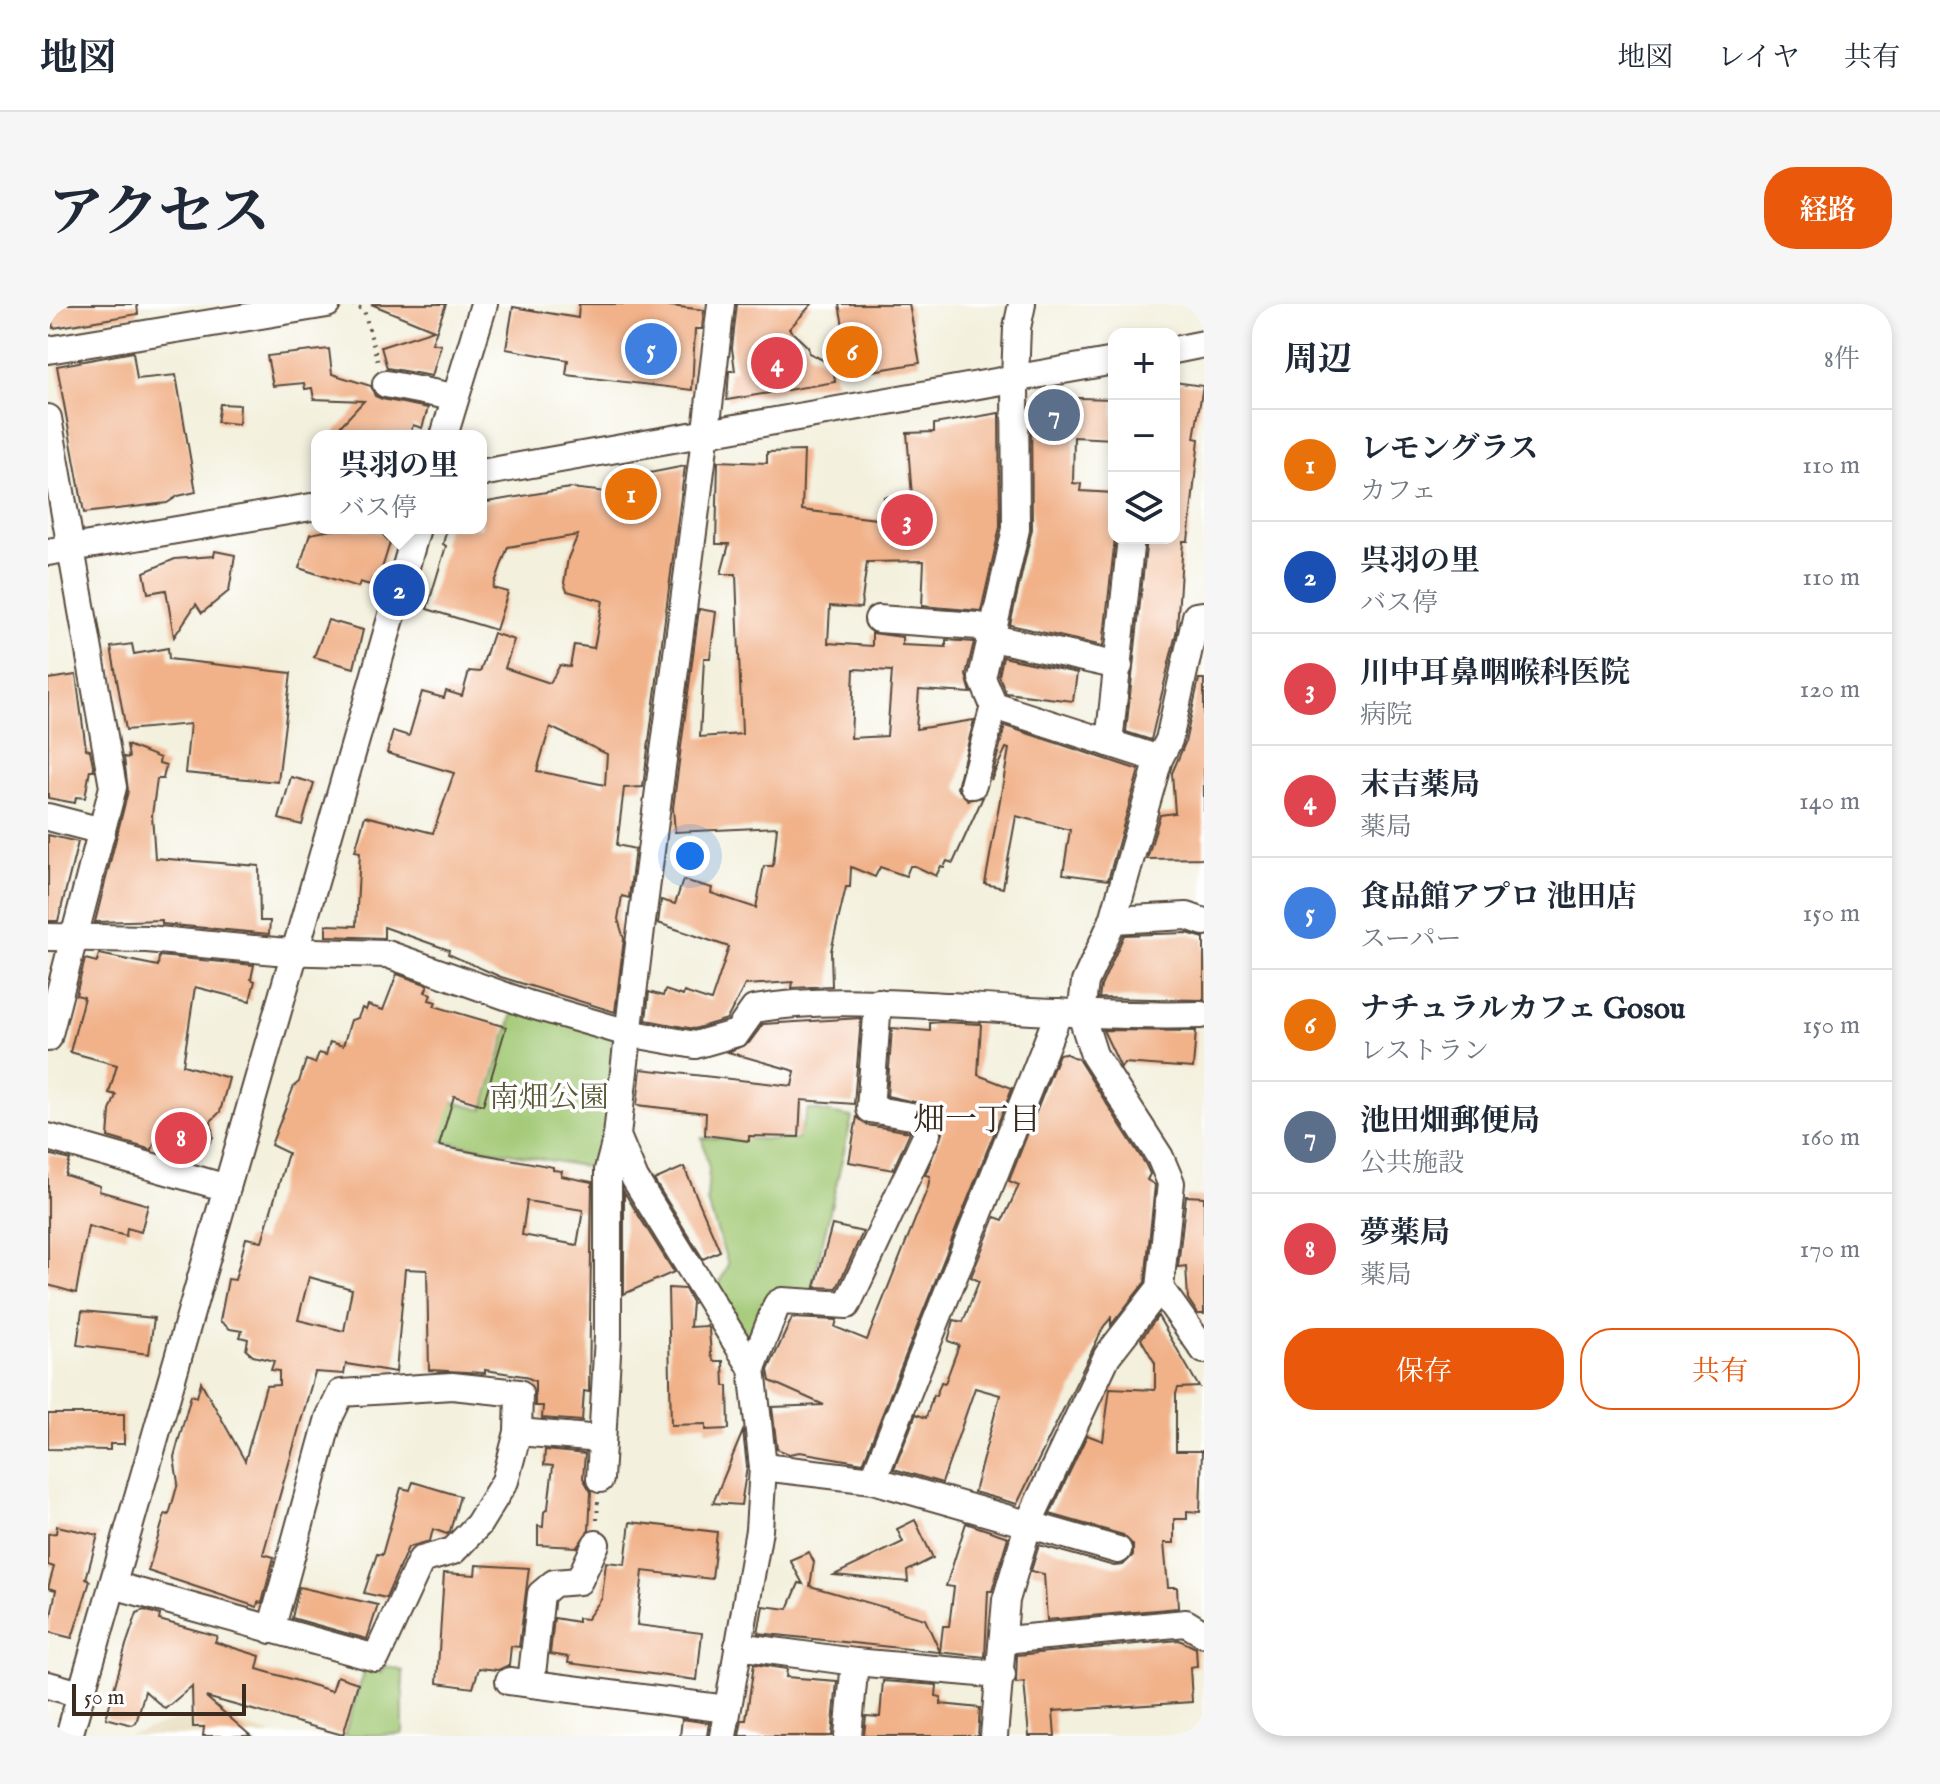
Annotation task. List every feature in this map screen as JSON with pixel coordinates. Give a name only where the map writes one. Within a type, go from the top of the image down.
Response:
[{"type":"street","points":[[446,430],[484,304]]},
{"type":"street","points":[[600,1479],[608,1336],[608,1170],[617,1136],[721,304]]},
{"type":"street","points":[[973,785],[994,706],[982,678],[1016,529],[1015,378],[1017,328],[1022,304]]},
{"type":"street","points":[[48,350],[312,305]]},
{"type":"street","points":[[1180,349],[1204,344]]},
{"type":"street","points":[[487,472],[1108,362]]},
{"type":"street","points":[[386,384],[454,397]]},
{"type":"street","points":[[48,418],[59,550],[113,787],[48,1038]]},
{"type":"street","points":[[59,550],[311,507]]},
{"type":"street","points":[[69,1736],[415,534]]},
{"type":"street","points":[[1109,743],[1130,544]]},
{"type":"street","points":[[873,1480],[1070,1013],[1113,920],[1159,759],[1169,740],[1196,616],[1204,615]]},
{"type":"street","points":[[878,619],[978,626],[1002,640],[1119,666]]},
{"type":"street","points":[[994,706],[1159,759]]},
{"type":"street","points":[[48,817],[102,831]]},
{"type":"street","points":[[1113,920],[1187,916],[1204,922]]},
{"type":"street","points":[[48,937],[147,939],[387,954],[528,1004],[628,1033],[695,1045],[737,1033],[754,1009],[794,1002],[878,1002],[1070,1013],[1201,1015]]},
{"type":"street","points":[[752,1368],[777,1304],[782,1301],[847,1305],[927,1134],[923,1118],[870,1109],[878,1002]]},
{"type":"street","points":[[994,1736],[1002,1675],[1006,1600],[1029,1522],[1107,1356],[1160,1288],[1171,1183],[1160,1157],[1070,1013]]},
{"type":"street","points":[[617,1136],[635,1179],[752,1368],[763,1467],[759,1530],[723,1736]]},
{"type":"street","points":[[48,1137],[227,1188]]},
{"type":"street","points":[[1160,1288],[1204,1350]]},
{"type":"street","points":[[113,1585],[271,1630],[376,1658],[421,1560],[453,1551],[485,1514],[505,1481],[518,1432],[519,1393],[452,1386],[341,1393],[329,1418],[271,1630]]},
{"type":"street","points":[[518,1432],[601,1439]]},
{"type":"street","points":[[763,1467],[873,1480],[1029,1522],[1118,1550]]},
{"type":"street","points":[[596,1544],[579,1581],[554,1583],[541,1594],[520,1682],[727,1709]]},
{"type":"street","points":[[1004,1640],[1186,1623],[1204,1634]]},
{"type":"street","points":[[738,1646],[855,1662],[1002,1675]]},
{"type":"street","points":[[848,1736],[855,1662]]},
{"type":"street","points":[[48,1685],[80,1694]]},
{"type":"path","points":[[352,304],[364,310],[373,351],[386,384]]},
{"type":"path","points":[[596,1544],[600,1479]]},
{"type":"shaded area","points":[[176,1720],[223,1720],[276,1736],[126,1736]]},
{"type":"green space","name":"南畑公園","points":[[515,1007],[610,1036],[617,1053],[599,1169],[402,1134],[415,1091],[483,1110]]},
{"type":"green space","points":[[808,1109],[852,1117],[811,1292],[769,1291],[760,1335],[748,1338],[717,1289],[728,1264],[707,1201],[709,1169],[702,1138],[797,1140]]},
{"type":"green space","points":[[386,1666],[403,1671],[403,1734],[344,1736],[365,1669],[382,1673]]},
{"type":"building","points":[[49,304],[137,304],[138,314],[53,328]]},
{"type":"building","points":[[371,304],[446,304],[432,343],[441,345],[432,376],[387,368],[381,347],[434,330]]},
{"type":"building","points":[[579,304],[654,304],[704,310],[702,329],[695,329],[692,390],[566,375],[568,360],[506,349],[513,307],[578,318]]},
{"type":"building","points":[[737,304],[812,304],[789,329],[808,347],[809,353],[833,365],[835,382],[727,400],[729,371],[735,371],[732,348]]},
{"type":"building","points":[[839,304],[909,304],[920,363],[872,371],[869,354],[849,358]]},
{"type":"building","points":[[329,349],[332,374],[371,386],[375,396],[382,399],[428,408],[422,428],[413,425],[412,430],[337,430],[364,401],[314,399],[312,388],[305,389],[304,383],[273,386],[267,356]]},
{"type":"building","points":[[133,352],[137,379],[176,375],[196,492],[178,496],[167,503],[84,513],[57,366]]},
{"type":"building","points":[[1180,383],[1203,386],[1194,438],[1199,439],[1188,541],[1183,541],[1177,629],[1151,740],[1126,732],[1146,544],[1180,544]]},
{"type":"building","points":[[1078,398],[1108,399],[1108,439],[1074,437],[1073,483],[1081,484],[1080,491],[1108,493],[1108,544],[1114,544],[1103,646],[1010,625],[1032,529],[1031,406]]},
{"type":"building","points":[[220,404],[240,405],[239,424],[217,422]]},
{"type":"building","points":[[999,413],[1000,527],[981,611],[922,606],[924,561],[867,562],[861,608],[830,606],[828,643],[872,646],[872,633],[902,637],[902,645],[946,647],[946,640],[974,642],[966,675],[971,693],[919,690],[916,729],[974,720],[957,788],[968,800],[983,797],[953,863],[947,861],[936,876],[915,866],[910,866],[906,876],[880,867],[875,877],[851,867],[850,887],[846,887],[831,951],[832,986],[792,988],[793,982],[745,985],[727,1019],[694,1029],[646,1020],[649,992],[663,996],[665,990],[683,996],[684,992],[711,1001],[729,947],[658,923],[661,900],[675,904],[683,880],[712,888],[711,893],[756,908],[764,866],[773,866],[777,827],[675,832],[673,808],[699,609],[716,612],[710,658],[704,658],[700,737],[742,734],[736,574],[721,574],[729,544],[716,544],[718,461],[767,463],[767,452],[804,451],[802,510],[885,520],[884,497],[912,496],[907,433],[934,432],[934,424]],"holes":[[[854,669],[892,671],[887,736],[851,738]]]},
{"type":"building","points":[[685,466],[643,787],[624,788],[617,845],[635,849],[629,898],[622,896],[618,919],[624,939],[615,1012],[501,977],[448,954],[449,950],[384,927],[384,938],[326,936],[326,925],[356,926],[360,852],[355,851],[365,816],[433,833],[454,773],[387,753],[393,731],[409,736],[422,692],[444,698],[446,691],[462,696],[469,671],[480,672],[493,633],[514,640],[505,668],[550,683],[560,665],[570,667],[574,645],[594,648],[603,601],[567,591],[564,583],[568,558],[578,535],[508,547],[493,588],[508,592],[496,630],[427,609],[446,546],[443,544],[446,534],[487,534],[487,502],[570,488],[625,494],[624,478]],"holes":[[[550,727],[607,754],[605,785],[537,771]]]},
{"type":"building","points":[[310,534],[383,534],[390,543],[378,581],[372,579],[370,585],[360,582],[358,587],[299,568]]},
{"type":"building","points":[[215,551],[235,555],[229,591],[202,613],[196,604],[174,637],[166,590],[148,593],[144,572],[175,559],[214,556]]},
{"type":"building","points":[[328,620],[363,630],[354,668],[314,657]]},
{"type":"building","points":[[132,644],[134,654],[168,648],[169,659],[291,673],[278,782],[185,773],[190,724],[126,730],[111,647]]},
{"type":"building","points":[[1003,657],[1077,673],[1073,701],[1006,693],[999,676]]},
{"type":"building","points":[[76,675],[86,749],[90,750],[94,770],[90,770],[85,798],[76,797],[75,803],[48,798],[48,679]]},
{"type":"building","points":[[1199,679],[1204,679],[1204,858],[1147,859],[1160,815],[1175,813],[1172,773],[1185,743]]},
{"type":"building","points":[[1005,726],[1139,770],[1108,880],[1063,874],[1070,830],[1016,816],[1003,888],[985,884],[1009,749],[1006,748],[991,780]]},
{"type":"building","points":[[127,745],[160,758],[159,763],[166,765],[163,779],[157,779],[152,815],[155,858],[259,866],[260,921],[270,921],[269,934],[162,924],[162,920],[95,922],[128,791],[124,757],[129,758]]},
{"type":"building","points":[[291,777],[314,783],[302,825],[279,819]]},
{"type":"building","points":[[48,835],[78,842],[58,921],[48,921]]},
{"type":"building","points":[[1187,933],[1204,938],[1204,1000],[1099,998],[1101,986],[1124,935]]},
{"type":"building","points":[[99,954],[158,966],[159,956],[254,965],[251,979],[255,981],[250,1001],[195,987],[183,1065],[229,1078],[220,1112],[211,1121],[213,1137],[207,1147],[157,1135],[152,1150],[108,1137],[110,1111],[116,1095],[109,1093],[117,1065],[70,1052],[84,997],[76,995],[85,959],[97,962]]},
{"type":"building","points":[[397,974],[428,985],[425,992],[431,994],[429,1000],[436,1002],[434,1006],[506,1027],[483,1105],[454,1096],[439,1146],[553,1167],[553,1170],[562,1171],[561,1176],[592,1182],[589,1392],[584,1391],[582,1421],[542,1418],[543,1406],[535,1406],[535,1381],[524,1376],[485,1370],[485,1373],[429,1370],[427,1270],[405,1269],[396,1372],[346,1364],[344,1374],[315,1372],[263,1554],[274,1557],[262,1603],[258,1602],[257,1607],[148,1571],[178,1483],[174,1457],[191,1395],[197,1397],[201,1382],[245,1461],[266,1386],[279,1385],[279,1371],[271,1370],[274,1361],[253,1356],[246,1350],[248,1339],[240,1337],[242,1331],[230,1329],[220,1321],[228,1279],[235,1280],[246,1238],[262,1241],[288,1153],[271,1145],[294,1086],[299,1082],[306,1060],[315,1063],[319,1053],[326,1055],[330,1042],[343,1046],[351,1020],[358,1018],[362,1008],[366,1010],[368,1005],[383,1010]],"holes":[[[527,1201],[583,1210],[577,1245],[522,1235]],[[309,1277],[352,1289],[344,1331],[298,1320]]]},
{"type":"building","points":[[861,1018],[854,1104],[801,1100],[799,1137],[749,1136],[749,1141],[705,1135],[706,1113],[637,1105],[641,1069],[792,1086],[795,1071],[728,1052],[749,1043],[763,1024]]},
{"type":"building","points":[[930,1023],[981,1024],[978,1075],[1012,1088],[863,1463],[800,1452],[789,1454],[777,1449],[772,1407],[824,1405],[770,1381],[768,1370],[792,1318],[837,1320],[835,1327],[867,1340],[928,1187],[930,1176],[925,1175],[943,1131],[933,1106],[887,1096],[892,1028],[930,1031]]},
{"type":"building","points":[[1103,1030],[1196,1031],[1193,1068],[1124,1063],[1121,1068]]},
{"type":"building","points":[[1059,1054],[1078,1059],[1146,1165],[1150,1174],[1147,1180],[1155,1185],[1145,1282],[1111,1325],[1111,1318],[1104,1326],[1017,1504],[974,1492],[1000,1395],[975,1388],[942,1483],[894,1469],[916,1414],[926,1418],[933,1395],[936,1396],[941,1382],[945,1383],[959,1345],[948,1341],[954,1320],[963,1322],[979,1281],[971,1277],[995,1217],[1003,1220],[1019,1185],[1009,1181]]},
{"type":"building","points":[[857,1117],[867,1125],[910,1132],[893,1170],[849,1162]]},
{"type":"building","points":[[48,1154],[70,1160],[65,1175],[100,1186],[99,1191],[148,1205],[141,1232],[127,1228],[126,1236],[88,1226],[76,1293],[48,1285]]},
{"type":"building","points":[[684,1167],[720,1251],[703,1259],[654,1180]]},
{"type":"building","points":[[624,1192],[674,1272],[624,1294]]},
{"type":"building","points":[[1186,1196],[1204,1197],[1204,1314],[1198,1314],[1188,1299],[1186,1266],[1178,1267]]},
{"type":"building","points":[[832,1225],[863,1232],[837,1288],[815,1287]]},
{"type":"building","points":[[668,1288],[685,1289],[692,1302],[690,1327],[707,1326],[711,1355],[714,1361],[723,1361],[724,1386],[728,1386],[729,1429],[706,1430],[706,1424],[671,1425]]},
{"type":"building","points":[[82,1311],[154,1318],[149,1354],[77,1345]]},
{"type":"building","points":[[1158,1316],[1199,1387],[1178,1388],[1176,1394],[1176,1451],[1202,1451],[1200,1512],[1187,1511],[1187,1519],[1174,1519],[1174,1543],[1164,1543],[1168,1587],[1177,1587],[1178,1608],[1047,1620],[1044,1574],[1031,1571],[1039,1545],[1114,1566],[1123,1565],[1133,1555],[1133,1545],[1123,1535],[1050,1514],[1087,1435],[1103,1441],[1110,1388],[1155,1390],[1155,1363],[1141,1339]]},
{"type":"building","points":[[48,1414],[124,1414],[124,1444],[110,1444],[110,1450],[48,1449]]},
{"type":"building","points":[[743,1431],[747,1467],[741,1505],[713,1503]]},
{"type":"building","points":[[545,1450],[585,1454],[583,1478],[591,1492],[589,1530],[577,1547],[538,1545],[538,1526],[543,1527],[544,1512],[548,1508],[553,1466],[544,1465]]},
{"type":"building","points":[[413,1482],[460,1496],[450,1531],[447,1534],[433,1529],[430,1541],[408,1547],[386,1598],[364,1593],[377,1554],[382,1555],[401,1488],[410,1490]]},
{"type":"building","points":[[915,1520],[933,1558],[907,1571],[908,1582],[834,1575],[903,1542],[897,1529]]},
{"type":"building","points":[[630,1522],[717,1532],[712,1579],[643,1571],[637,1625],[702,1633],[697,1680],[568,1663],[569,1657],[550,1654],[554,1618],[578,1622],[578,1618],[587,1619],[602,1598],[606,1562],[625,1564]]},
{"type":"building","points":[[966,1523],[1008,1537],[992,1591],[988,1591],[985,1657],[758,1633],[763,1606],[788,1609],[799,1583],[803,1584],[790,1560],[809,1552],[814,1562],[810,1586],[925,1619],[940,1652],[943,1626],[949,1626],[954,1587],[946,1586]]},
{"type":"building","points":[[57,1526],[98,1535],[86,1579],[90,1581],[72,1638],[48,1632],[56,1590],[48,1588],[54,1567],[48,1565],[48,1534],[56,1533]]},
{"type":"building","points":[[476,1565],[529,1568],[519,1647],[511,1646],[509,1665],[498,1670],[479,1668],[473,1688],[437,1683],[444,1573],[475,1575]]},
{"type":"building","points":[[299,1587],[378,1605],[367,1639],[292,1618]]},
{"type":"building","points":[[144,1610],[160,1615],[159,1620],[217,1636],[215,1642],[260,1656],[257,1669],[332,1691],[337,1676],[358,1683],[343,1735],[206,1697],[251,1736],[203,1736],[204,1727],[193,1727],[192,1686],[165,1709],[145,1691],[136,1723],[132,1725],[106,1718],[137,1613]]},
{"type":"building","points":[[1179,1640],[1196,1648],[1197,1666],[1190,1667],[1192,1702],[1053,1711],[1055,1736],[1029,1736],[1024,1682],[1016,1683],[1017,1655]]},
{"type":"building","points":[[754,1664],[787,1669],[786,1677],[837,1681],[832,1736],[739,1736],[742,1720],[746,1720]]},
{"type":"building","points":[[883,1681],[937,1685],[936,1696],[941,1697],[941,1704],[980,1708],[978,1736],[864,1736],[866,1716],[880,1717]]},
{"type":"building","points":[[682,1719],[709,1723],[707,1736],[680,1736]]},
{"type":"place","name":"食品館アプロ 池田店","points":[[651,349]]},
{"type":"place","name":"ナチュラルカフェ Gosou","points":[[852,352]]},
{"type":"place","name":"末吉薬局","points":[[777,363]]},
{"type":"place","name":"池田畑郵便局","points":[[1054,415]]},
{"type":"place","name":"レモングラス","points":[[631,494]]},
{"type":"place","name":"川中耳鼻咽喉科医院","points":[[907,520]]},
{"type":"place","name":"呉羽の里","points":[[399,590]]},
{"type":"place","name":"夢薬局","points":[[181,1138]]},
{"type":"district","name":"畑一丁目","points":[[977,1121]]}]
